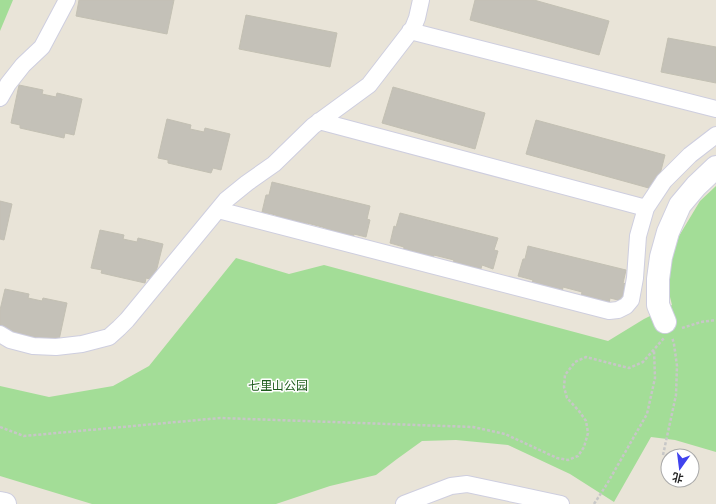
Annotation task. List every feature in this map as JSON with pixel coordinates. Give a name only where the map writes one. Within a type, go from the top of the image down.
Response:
[{"type":"street","points":[[0,98],[8,84],[23,65],[42,46],[67,0]]},
{"type":"street","points":[[0,334],[10,340],[33,346],[56,347],[82,344],[109,337],[127,320],[226,200],[274,164],[313,126],[369,85],[413,28],[421,0]]},
{"type":"street","points":[[410,31],[716,109]]},
{"type":"street","points":[[319,122],[646,208]]},
{"type":"street","points":[[218,210],[610,310],[618,310],[626,306],[631,300],[635,278],[638,236],[646,208],[664,181],[690,155],[716,135]]},
{"type":"street","points":[[667,327],[658,305],[658,279],[661,257],[668,232],[680,205],[696,186],[716,167]]},
{"type":"street","points":[[413,502],[451,486],[467,484],[561,504]]},
{"type":"street","points":[[0,503],[4,504]]},
{"type":"path","points":[[667,327],[716,320]]},
{"type":"path","points":[[0,427],[24,436],[220,418],[473,427],[505,434],[558,458],[568,460],[578,456],[584,447],[588,434],[586,421],[567,398],[564,387],[565,375],[575,362],[586,357],[629,368],[643,362],[654,350],[667,327]]},
{"type":"path","points":[[665,448],[676,395],[677,366],[674,344],[667,327]]},
{"type":"path","points":[[594,504],[647,414],[655,378],[654,350]]},
{"type":"green space","points":[[0,0],[13,0],[0,31]]},
{"type":"green space","name":"七里山公园","points":[[716,186],[716,452],[675,440],[651,437],[614,502],[570,474],[508,445],[456,440],[422,441],[376,475],[330,486],[276,504],[92,504],[0,476],[0,386],[49,397],[113,386],[149,366],[236,258],[289,274],[324,265],[608,341],[644,319],[672,305],[667,285],[670,265],[679,236],[700,201]]},
{"type":"building","points":[[79,0],[174,0],[167,34],[76,16]]},
{"type":"building","points":[[475,0],[534,0],[609,21],[599,55],[470,20]]},
{"type":"building","points":[[246,15],[337,33],[330,67],[239,49]]},
{"type":"building","points":[[668,38],[716,47],[716,83],[661,72]]},
{"type":"building","points":[[19,85],[43,90],[42,94],[56,97],[57,93],[82,99],[74,135],[65,133],[64,138],[20,128],[20,125],[11,123]]},
{"type":"building","points":[[393,87],[485,113],[475,149],[382,123]]},
{"type":"building","points":[[167,119],[191,125],[190,129],[204,132],[205,128],[230,134],[221,170],[213,168],[211,173],[168,163],[168,160],[158,158]]},
{"type":"building","points":[[536,120],[665,155],[656,190],[526,154]]},
{"type":"building","points":[[272,182],[370,206],[367,219],[370,220],[366,237],[354,234],[353,240],[325,233],[326,228],[307,223],[305,229],[275,221],[276,215],[262,212],[266,195],[269,195]]},
{"type":"building","points":[[0,201],[12,204],[4,240],[0,239]]},
{"type":"building","points":[[400,213],[498,238],[494,250],[498,251],[493,269],[482,265],[480,272],[452,265],[454,260],[434,255],[433,260],[403,253],[404,247],[390,243],[394,226],[396,227]]},
{"type":"building","points":[[100,230],[124,235],[123,239],[137,242],[138,238],[163,244],[154,280],[146,278],[145,283],[101,273],[102,270],[91,268]]},
{"type":"building","points":[[528,246],[626,270],[623,283],[626,284],[622,301],[610,298],[609,304],[581,297],[582,292],[563,287],[562,293],[531,285],[533,280],[518,276],[523,259],[525,259]]},
{"type":"building","points":[[5,289],[29,294],[28,298],[42,301],[43,298],[67,303],[59,340],[50,338],[49,342],[6,332],[0,328],[0,310]]}]
